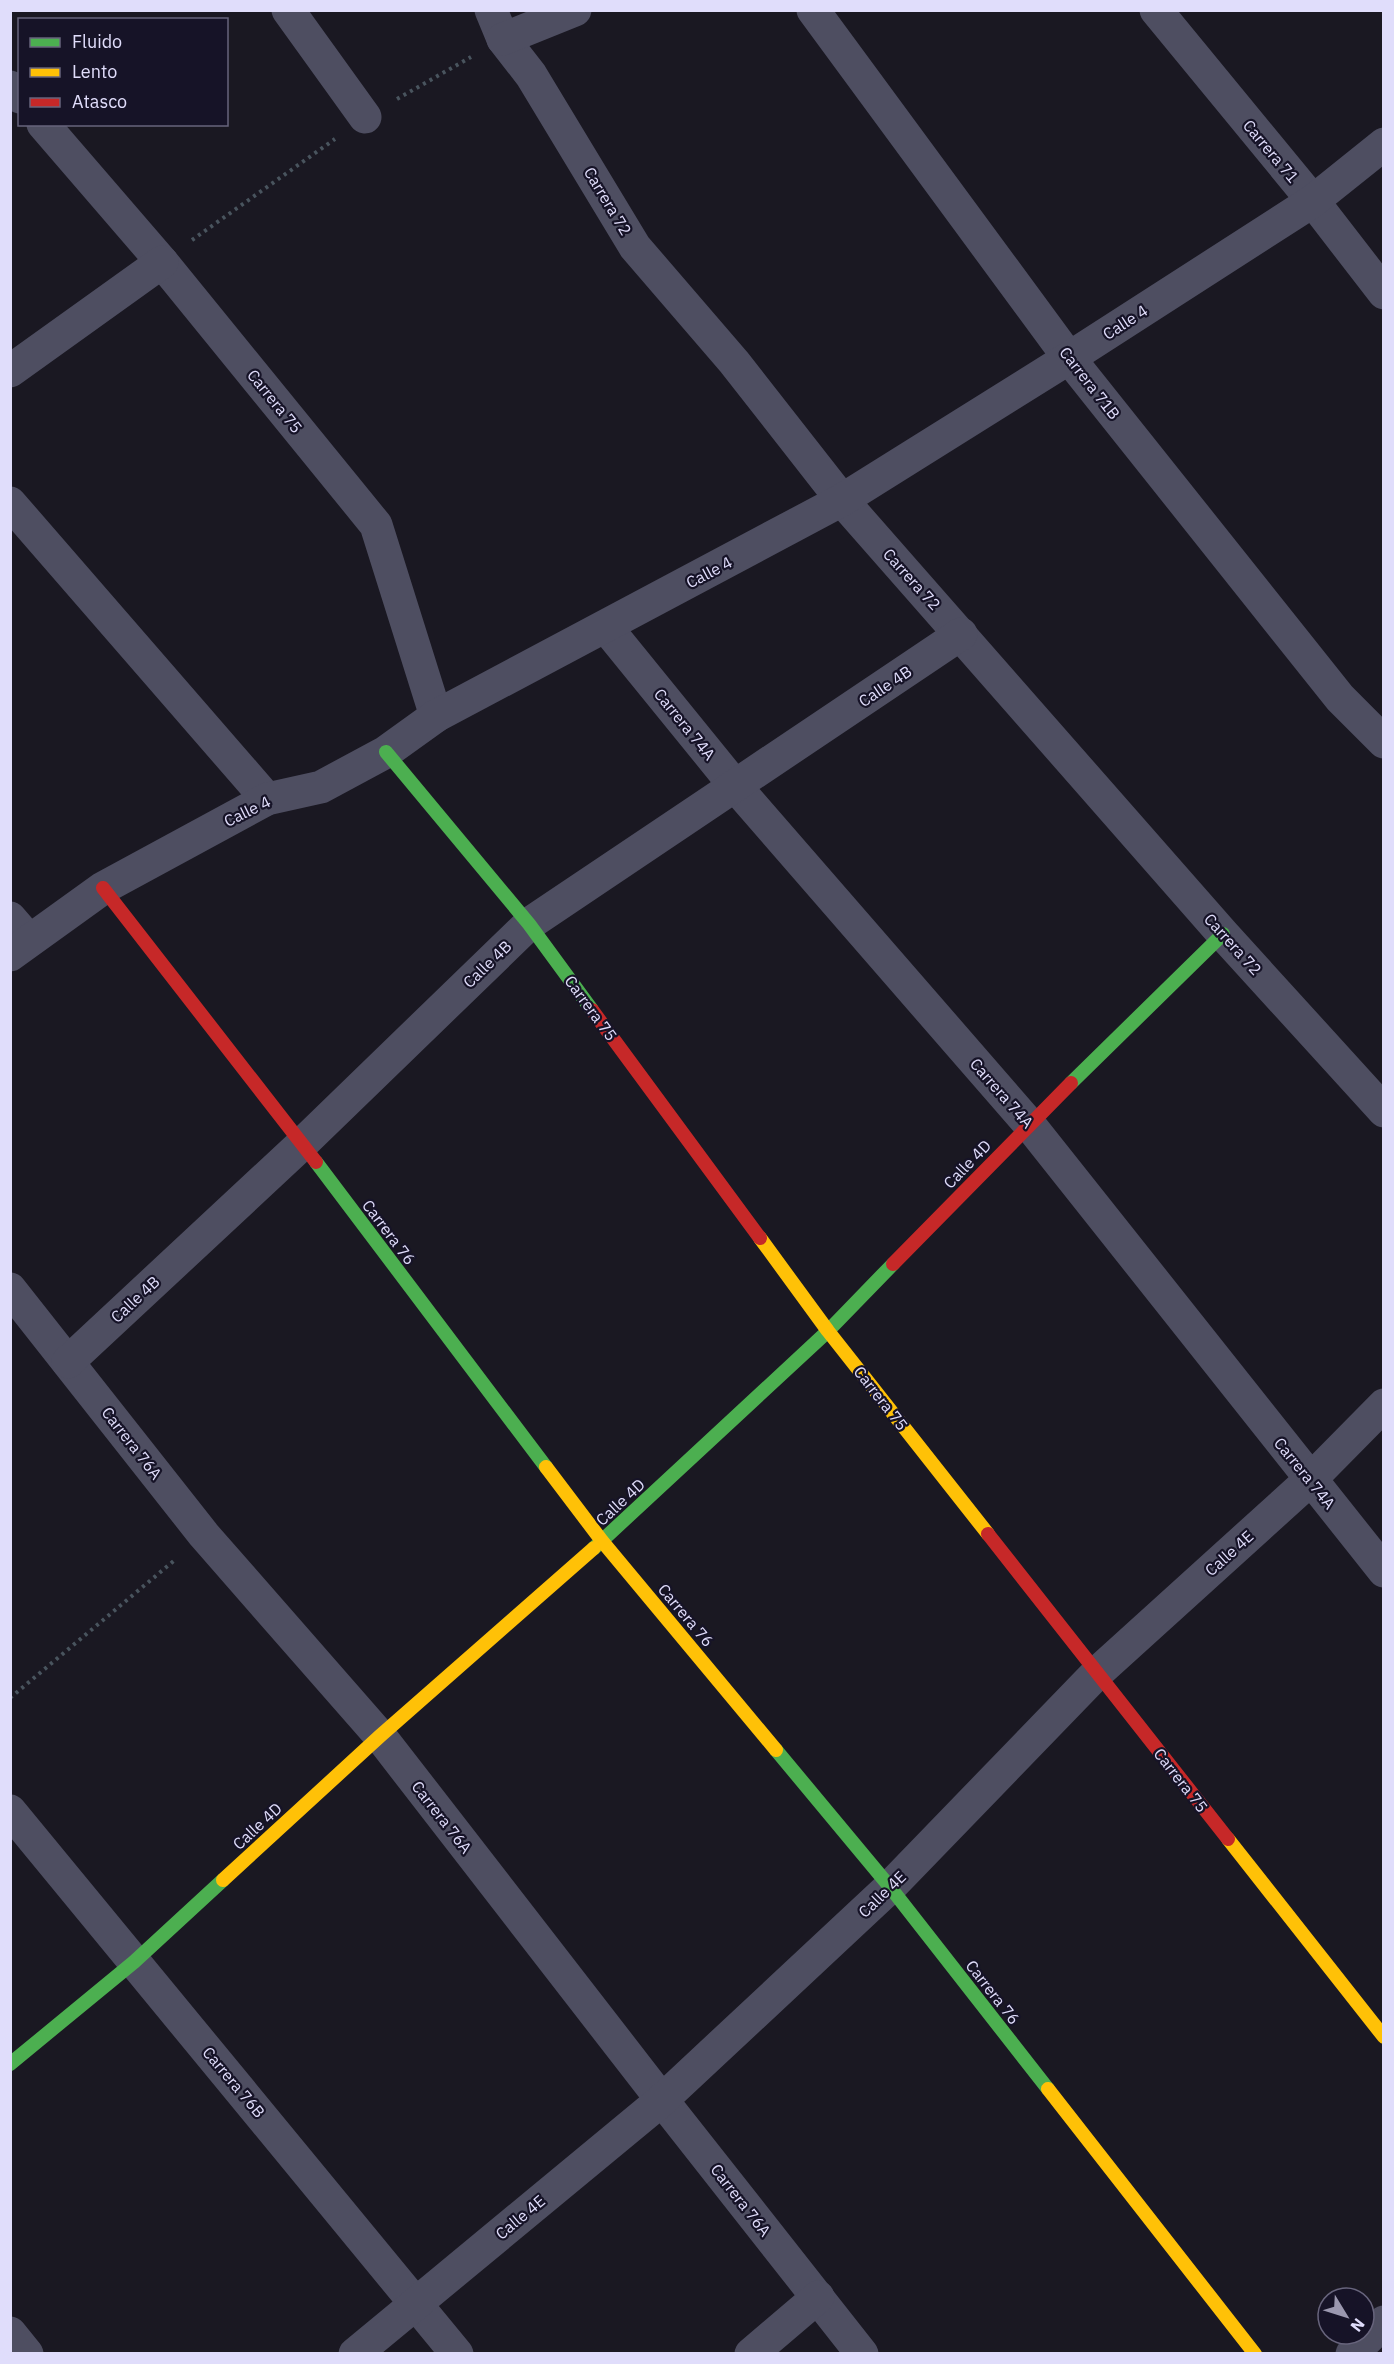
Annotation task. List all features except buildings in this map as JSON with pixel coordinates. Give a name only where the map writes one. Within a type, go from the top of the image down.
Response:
[{"type":"street","points":[[288,10],[365,117]]},
{"type":"street","points":[[497,25],[575,10]]},
{"type":"street","name":"Carrera 71B","points":[[813,10],[1069,358],[1340,698],[1383,742]]},
{"type":"street","name":"Carrera 71","points":[[1156,10],[1313,201],[1383,293]]},
{"type":"street","name":"Carrera 72","points":[[497,25],[531,75],[635,247],[734,362],[842,500],[1222,934],[1383,1111]]},
{"type":"street","name":"Carrera 75","points":[[45,126],[162,262],[376,525],[436,716]]},
{"type":"street","name":"Calle 4","points":[[17,938],[103,888],[267,799],[321,787],[386,752],[436,716],[842,500],[1313,201],[1383,144]]},
{"type":"street","points":[[10,371],[162,262]]},
{"type":"street","points":[[10,503],[267,799]]},
{"type":"street","name":"Carrera 74A","points":[[606,627],[736,787],[1029,1124],[1383,1571]]},
{"type":"street","name":"Calle 4B","points":[[68,1362],[302,1144],[529,924],[961,634]]},
{"type":"street","name":"Carrera 75","points":[[386,752],[529,924],[828,1331],[1383,2037]]},
{"type":"street","name":"Carrera 76","points":[[103,888],[302,1144],[602,1541],[890,1887],[1256,2354]]},
{"type":"street","name":"Calle 4D","points":[[10,2064],[134,1962],[380,1736],[602,1541],[828,1331],[1029,1124],[1222,934]]},
{"type":"street","name":"Carrera 76A","points":[[10,1289],[204,1535],[380,1736],[862,2354]]},
{"type":"street","name":"Calle 4E","points":[[355,2354],[662,2100],[890,1887],[1097,1673],[1310,1480],[1383,1406]]},
{"type":"street","name":"Carrera 76B","points":[[10,1811],[457,2354]]},
{"type":"street","points":[[751,2354],[818,2297]]},
{"type":"street","points":[[1352,2354],[1383,2322]]},
{"type":"street","points":[[10,2333],[27,2354]]},
{"type":"path","points":[[162,262],[497,25]]},
{"type":"path","points":[[10,1698],[204,1535]]},
{"type":"traffic: fast","points":[[386,752],[529,924],[592,1010]]},
{"type":"traffic: fast","points":[[1071,1083],[1223,934]]},
{"type":"traffic: fast","points":[[316,1162],[546,1467]]},
{"type":"traffic: fast","points":[[594,1548],[828,1331],[893,1264]]},
{"type":"traffic: fast","points":[[776,1750],[890,1887],[1048,2089]]},
{"type":"traffic: fast","points":[[10,2064],[134,1962],[223,1880]]},
{"type":"traffic: slow","points":[[760,1238],[828,1331],[988,1534]]},
{"type":"traffic: slow","points":[[546,1467],[602,1541],[776,1750]]},
{"type":"traffic: slow","points":[[223,1880],[380,1736],[594,1548]]},
{"type":"traffic: slow","points":[[1228,1839],[1384,2037]]},
{"type":"traffic: slow","points":[[1048,2089],[1255,2354]]},
{"type":"traffic: jam","points":[[103,888],[316,1162]]},
{"type":"traffic: jam","points":[[592,1010],[760,1238]]},
{"type":"traffic: jam","points":[[893,1264],[1071,1083]]},
{"type":"traffic: jam","points":[[988,1534],[1228,1839]]}]
